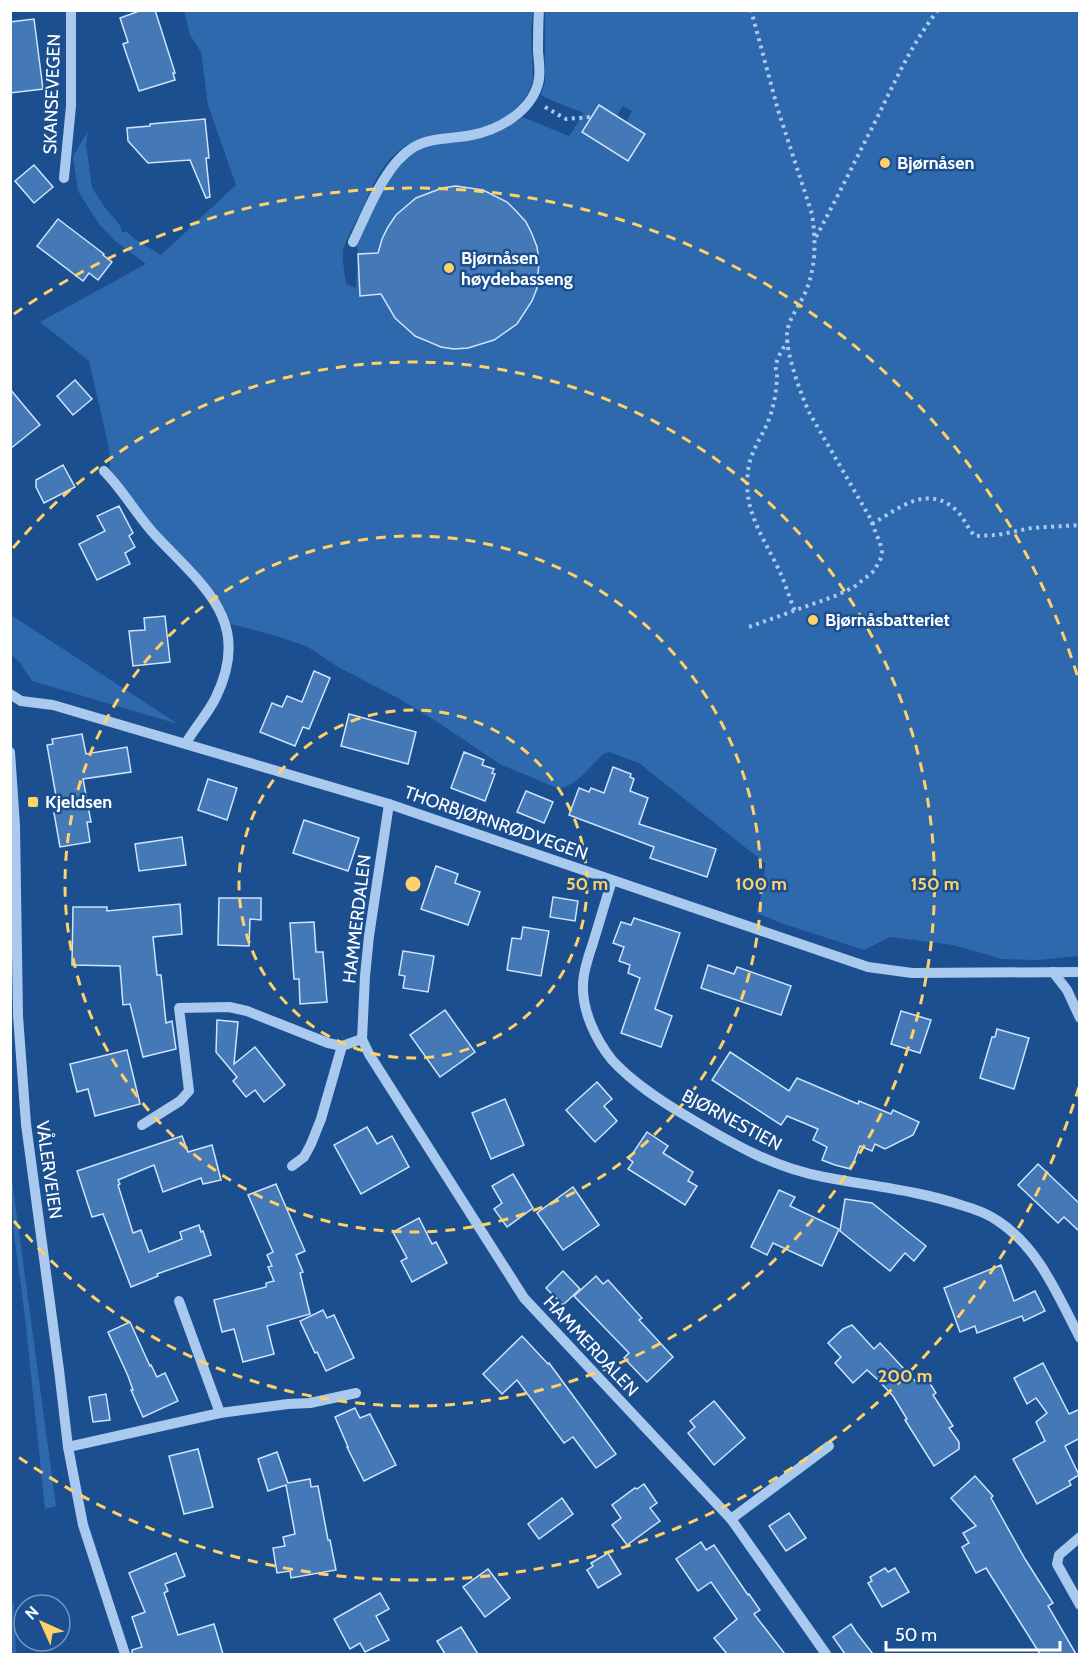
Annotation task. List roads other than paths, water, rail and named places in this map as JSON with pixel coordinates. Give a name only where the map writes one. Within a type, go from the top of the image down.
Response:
[{"type":"street","name":"SKANSEVEGEN","points":[[64,178],[71,106],[71,10]]},
{"type":"street","points":[[352,242],[387,174],[406,153],[424,142],[485,132],[513,118],[531,100],[538,83],[539,10]]},
{"type":"street","points":[[104,471],[153,534],[210,593],[222,614],[227,629],[228,657],[224,677],[216,698],[186,743]]},
{"type":"street","name":"THORBJØRNRØDVEGEN","points":[[10,694],[21,701],[53,705],[390,804],[868,967],[912,974],[1080,972]]},
{"type":"street","name":"VÅLERVEIEN","points":[[10,752],[15,825],[18,1016],[26,1124],[68,1447],[83,1525],[126,1654]]},
{"type":"street","name":"HAMMERDALEN","points":[[390,804],[365,976],[362,1039],[369,1054],[524,1298],[731,1519],[826,1654]]},
{"type":"street","name":"BJØRNESTIEN","points":[[612,881],[588,960],[583,985],[585,1005],[591,1025],[601,1044],[614,1061],[664,1102],[754,1154],[796,1171],[910,1191],[985,1212],[1030,1248],[1080,1338]]},
{"type":"street","points":[[1053,972],[1067,990],[1080,1018]]},
{"type":"street","points":[[142,1125],[180,1101],[189,1091],[179,1008],[212,1006],[247,1011],[328,1043],[342,1046],[362,1039]]},
{"type":"street","points":[[292,1166],[304,1157],[311,1144],[321,1119],[342,1046]]},
{"type":"street","points":[[179,1301],[220,1413]]},
{"type":"street","points":[[68,1447],[220,1413],[310,1403],[356,1393]]},
{"type":"street","points":[[731,1519],[829,1446]]},
{"type":"street","points":[[1080,1537],[1059,1555],[1057,1564],[1080,1605]]},
{"type":"place","name":"Bjørnåsen","points":[[885,163]]},
{"type":"place","name":"Bjørnåsen høydebasseng","points":[[449,268]]},
{"type":"place","name":"Bjørnåsbatteriet","points":[[813,620]]},
{"type":"place","name":"Kjeldsen","points":[[33,802]]}]
